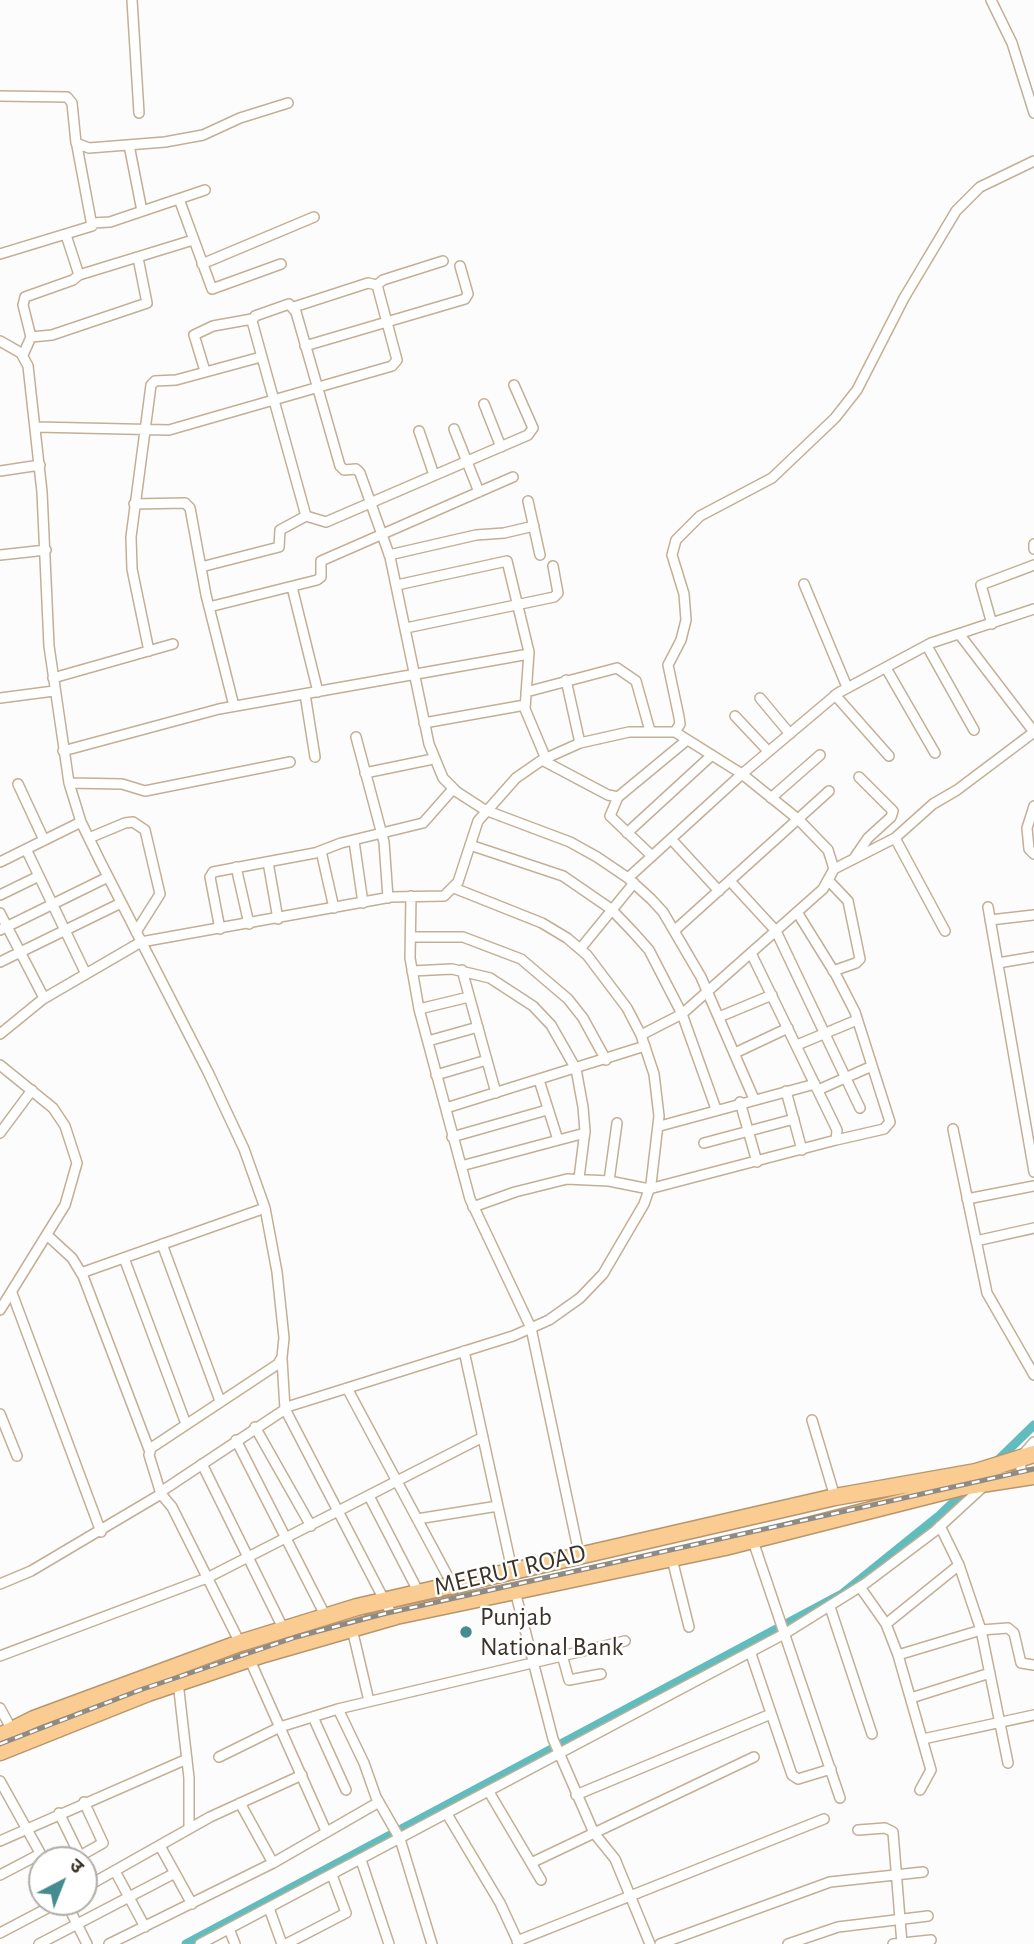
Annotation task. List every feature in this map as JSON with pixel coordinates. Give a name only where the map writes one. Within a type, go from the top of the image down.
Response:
[{"type":"highway","name":"MEERUT ROAD","points":[[0,1752],[178,1682],[249,1658],[393,1617],[753,1541],[962,1487],[983,1479],[998,1466],[1027,1456]]},
{"type":"highway","name":"MEERUT ROAD","points":[[6,1733],[240,1643],[418,1591],[835,1497],[983,1479],[1028,1478]]},
{"type":"street","points":[[132,0],[139,113]]},
{"type":"street","points":[[991,0],[1012,43],[1034,113]]},
{"type":"street","points":[[0,96],[67,97],[72,103],[77,146],[93,223]]},
{"type":"street","points":[[77,146],[129,145],[204,135],[240,118],[288,103]]},
{"type":"street","points":[[129,145],[142,211]]},
{"type":"street","points":[[675,732],[680,724],[680,717],[668,665],[681,640],[686,620],[684,594],[672,555],[676,540],[700,516],[772,478],[835,418],[857,390],[904,299],[956,211],[980,187],[1034,161]]},
{"type":"street","points":[[0,254],[205,190]]},
{"type":"street","points":[[179,199],[192,240],[214,290],[281,264]]},
{"type":"street","points":[[202,264],[314,217]]},
{"type":"street","points":[[66,235],[79,275]]},
{"type":"street","points":[[23,355],[31,337],[23,305],[25,297],[79,275],[192,240]]},
{"type":"street","points":[[31,337],[52,335],[147,303],[138,258]]},
{"type":"street","points":[[377,285],[383,280],[443,261]]},
{"type":"street","points":[[305,346],[467,298],[460,266]]},
{"type":"street","points":[[294,307],[368,283],[377,285]]},
{"type":"street","points":[[37,427],[169,430],[394,365],[397,360],[377,285]]},
{"type":"street","points":[[205,371],[194,335],[214,326],[252,319],[289,304],[294,307],[340,466],[344,470],[359,470],[389,555],[424,723],[433,759],[443,778],[453,789],[485,810],[569,842],[631,880],[663,912],[708,991],[754,1099]]},
{"type":"street","points":[[252,319],[306,516]]},
{"type":"street","points":[[0,341],[23,355],[28,366],[37,427],[54,691],[69,783],[81,822],[227,1109],[265,1208],[277,1272],[284,1338],[282,1357],[285,1409],[393,1617]]},
{"type":"street","points":[[149,651],[132,569],[134,504],[152,383],[176,380],[261,357]]},
{"type":"street","points":[[201,567],[279,547],[282,528],[306,516],[326,522],[533,431],[514,385]]},
{"type":"street","points":[[484,404],[501,447]]},
{"type":"street","points":[[454,429],[479,492]]},
{"type":"street","points":[[419,431],[434,475]]},
{"type":"street","points":[[0,471],[40,465]]},
{"type":"street","points":[[209,607],[317,580],[321,577],[321,561],[513,477]]},
{"type":"street","points":[[528,501],[540,555]]},
{"type":"street","points":[[134,504],[188,505],[209,607],[234,706]]},
{"type":"street","points":[[389,555],[476,535],[504,533],[534,526]]},
{"type":"street","points":[[1034,544],[1034,549]]},
{"type":"street","points":[[0,555],[46,550]]},
{"type":"street","points":[[397,585],[504,560],[509,564],[529,654],[524,705],[544,759],[608,795],[618,797]]},
{"type":"street","points":[[992,624],[981,586],[1034,565]]},
{"type":"street","points":[[405,628],[556,596],[553,566]]},
{"type":"street","points":[[804,584],[847,687]]},
{"type":"street","points":[[292,587],[318,692]]},
{"type":"street","points":[[580,949],[652,856],[768,751],[835,695],[927,646],[1034,609]]},
{"type":"street","points":[[834,869],[895,838],[933,804],[957,790],[1034,732],[960,635]]},
{"type":"street","points":[[53,678],[173,644]]},
{"type":"street","points":[[927,646],[974,730]]},
{"type":"street","points":[[63,751],[234,706],[529,654]]},
{"type":"street","points":[[526,692],[611,667],[625,671],[636,681],[650,731]]},
{"type":"street","points":[[886,668],[934,753]]},
{"type":"street","points":[[566,680],[580,743]]},
{"type":"street","points":[[0,698],[54,691]]},
{"type":"street","points":[[305,694],[315,757]]},
{"type":"street","points":[[835,695],[889,756]]},
{"type":"street","points":[[761,698],[790,734]]},
{"type":"street","points":[[424,723],[524,705]]},
{"type":"street","points":[[735,716],[768,751]]},
{"type":"street","points":[[0,1034],[44,998],[141,942],[388,898],[444,896],[454,888],[485,810],[516,778],[544,759],[580,743],[629,732],[675,732],[742,774],[799,820],[828,850],[834,869],[830,881],[682,1014],[641,1035]]},
{"type":"street","points":[[356,737],[382,834],[388,898]]},
{"type":"street","points":[[652,856],[610,816],[618,797],[687,740]]},
{"type":"street","points":[[627,833],[712,755]]},
{"type":"street","points":[[771,798],[820,755]]},
{"type":"street","points":[[365,773],[433,759]]},
{"type":"street","points":[[69,783],[126,784],[145,791],[290,762]]},
{"type":"street","points":[[854,859],[893,811],[859,777]]},
{"type":"street","points":[[18,784],[44,840]]},
{"type":"street","points":[[220,929],[210,877],[215,871],[321,851],[423,823],[453,789]]},
{"type":"street","points":[[674,931],[829,791]]},
{"type":"street","points":[[1034,806],[1027,828],[1029,849],[1034,854]]},
{"type":"street","points":[[0,862],[81,822]]},
{"type":"street","points":[[89,838],[125,823],[133,822],[145,830],[160,894],[136,932]]},
{"type":"street","points":[[895,838],[946,931]]},
{"type":"street","points":[[672,839],[719,891]]},
{"type":"street","points":[[354,841],[363,903]]},
{"type":"street","points":[[470,845],[563,876],[611,909],[649,950],[682,1014],[716,1109]]},
{"type":"street","points":[[26,849],[85,972]]},
{"type":"street","points":[[321,851],[334,908]]},
{"type":"street","points":[[268,862],[278,919]]},
{"type":"street","points":[[236,867],[249,924]]},
{"type":"street","points":[[0,895],[39,876]]},
{"type":"street","points":[[3,928],[108,877]]},
{"type":"street","points":[[730,881],[776,931],[860,1108]]},
{"type":"street","points":[[830,881],[848,901],[860,959],[833,971]]},
{"type":"street","points":[[0,1583],[31,1572],[101,1532],[285,1409],[531,1328],[562,1312],[603,1274],[638,1215],[649,1189],[660,1126],[654,1074],[641,1035],[611,984],[580,949],[542,923],[454,888]]},
{"type":"street","points":[[411,896],[412,971],[419,1009],[473,1207],[531,1328],[579,1555]]},
{"type":"street","points":[[0,962],[121,903]]},
{"type":"street","points":[[988,907],[1034,1172]]},
{"type":"street","points":[[473,1207],[536,1186],[579,1178],[649,1189],[890,1125],[857,1020],[833,971],[797,912]]},
{"type":"street","points":[[0,913],[3,928],[20,952],[44,998]]},
{"type":"street","points":[[990,920],[1034,915]]},
{"type":"street","points":[[411,937],[463,937],[522,959],[568,999],[606,1060]]},
{"type":"street","points":[[751,953],[837,1130],[836,1140]]},
{"type":"street","points":[[998,963],[1034,957]]},
{"type":"street","points":[[412,971],[462,970],[497,981],[533,1006],[551,1025],[576,1069],[585,1133],[579,1178]]},
{"type":"street","points":[[462,970],[496,1093]]},
{"type":"street","points":[[719,1017],[772,995]]},
{"type":"street","points":[[419,1009],[469,997]]},
{"type":"street","points":[[797,1045],[857,1020]]},
{"type":"street","points":[[428,1041],[478,1027]]},
{"type":"street","points":[[735,1053],[789,1028]]},
{"type":"street","points":[[446,1108],[645,1046]]},
{"type":"street","points":[[436,1075],[487,1060]]},
{"type":"street","points":[[0,1065],[53,1108],[65,1126],[77,1163],[65,1205],[0,1310]]},
{"type":"street","points":[[660,1126],[740,1102],[816,1087],[846,1078],[872,1066]]},
{"type":"street","points":[[539,1080],[558,1140]]},
{"type":"street","points":[[0,1133],[32,1090]]},
{"type":"street","points":[[786,1091],[802,1150]]},
{"type":"street","points":[[740,1102],[757,1162]]},
{"type":"street","points":[[452,1137],[547,1110]]},
{"type":"street","points":[[704,1143],[794,1119]]},
{"type":"street","points":[[608,1181],[617,1123]]},
{"type":"street","points":[[953,1129],[987,1293],[1031,1359],[1034,1376]]},
{"type":"street","points":[[461,1166],[585,1133]]},
{"type":"street","points":[[967,1199],[1034,1185]]},
{"type":"street","points":[[81,1273],[265,1208]]},
{"type":"street","points":[[976,1241],[1034,1228]]},
{"type":"street","points":[[47,1235],[72,1258],[81,1273],[150,1452],[161,1493],[172,1507],[240,1643]]},
{"type":"street","points":[[162,1244],[220,1401]]},
{"type":"street","points":[[124,1258],[186,1424]]},
{"type":"street","points":[[12,1293],[101,1532]]},
{"type":"street","points":[[464,1351],[512,1570]]},
{"type":"street","points":[[150,1452],[154,1445],[278,1364],[282,1357]]},
{"type":"street","points":[[346,1388],[452,1584]]},
{"type":"street","points":[[0,1414],[17,1456]]},
{"type":"street","points":[[812,1420],[835,1497]]},
{"type":"street","points":[[255,1427],[311,1526]]},
{"type":"street","points":[[0,1656],[208,1578],[483,1437]]},
{"type":"street","points":[[236,1440],[326,1617]]},
{"type":"street","points":[[1028,1478],[1027,1456],[1034,1442]]},
{"type":"street","points":[[202,1464],[283,1629]]},
{"type":"street","points":[[200,1944],[361,1860],[398,1833],[447,1814],[558,1751],[751,1654],[860,1587],[940,1526],[983,1479]]},
{"type":"street","points":[[369,1496],[418,1591]]},
{"type":"street","points":[[417,1519],[498,1506]]},
{"type":"street","points":[[940,1526],[959,1565],[981,1630],[1008,1763]]},
{"type":"street","points":[[753,1541],[840,1798]]},
{"type":"street","points":[[672,1559],[690,1627]]},
{"type":"street","points":[[886,1625],[959,1565]]},
{"type":"street","points":[[860,1587],[886,1625],[911,1698],[931,1773],[920,1790]]},
{"type":"street","points":[[516,1591],[553,1739],[594,1833],[612,1854],[650,1944]]},
{"type":"street","points":[[830,1606],[872,1734]]},
{"type":"street","points":[[352,1629],[369,1701]]},
{"type":"street","points":[[898,1655],[981,1630],[1011,1629],[1021,1663],[1034,1665]]},
{"type":"street","points":[[219,1757],[280,1727],[338,1709],[625,1641]]},
{"type":"street","points":[[751,1654],[792,1775],[799,1779],[831,1769]]},
{"type":"street","points":[[562,1655],[569,1680],[601,1674]]},
{"type":"street","points":[[249,1658],[326,1831]]},
{"type":"street","points":[[911,1698],[990,1672]]},
{"type":"street","points":[[178,1682],[187,1759],[190,1828]]},
{"type":"street","points":[[0,1708],[6,1733]]},
{"type":"street","points":[[338,1709],[379,1802],[398,1833],[432,1944]]},
{"type":"street","points":[[576,1795],[771,1714]]},
{"type":"street","points":[[923,1739],[1034,1715]]},
{"type":"street","points":[[313,1717],[346,1790]]},
{"type":"street","points":[[531,1863],[754,1757]]},
{"type":"street","points":[[0,1841],[26,1827],[187,1759]]},
{"type":"street","points":[[98,1880],[190,1828],[302,1775]]},
{"type":"street","points":[[0,1781],[36,1846]]},
{"type":"street","points":[[489,1791],[541,1880]]},
{"type":"street","points":[[84,1802],[103,1843],[98,1846]]},
{"type":"street","points":[[110,1944],[273,1863],[379,1802]]},
{"type":"street","points":[[240,1803],[273,1863]]},
{"type":"street","points":[[59,1813],[72,1846]]},
{"type":"street","points":[[447,1814],[500,1902],[518,1942],[824,1819]]},
{"type":"street","points":[[858,1830],[890,1829],[897,1874],[899,1944],[931,1940]]},
{"type":"street","points":[[160,1846],[192,1904]]},
{"type":"street","points":[[361,1860],[389,1944]]},
{"type":"street","points":[[0,1875],[28,1863]]},
{"type":"street","points":[[115,1871],[145,1927]]},
{"type":"street","points":[[660,1944],[830,1882],[923,1872]]},
{"type":"street","points":[[39,1944],[175,1873]]},
{"type":"street","points":[[269,1908],[284,1944],[346,1913],[332,1875]]},
{"type":"street","points":[[0,1933],[32,1916]]},
{"type":"street","points":[[73,1916],[87,1944]]},
{"type":"street","points":[[788,1944],[838,1927],[928,1916]]},
{"type":"street","points":[[229,1929],[235,1944]]},
{"type":"waterway","points":[[995,1463],[1034,1425]]},
{"type":"waterway","points":[[186,1944],[842,1594],[940,1515],[967,1489]]},
{"type":"railway","points":[[0,1744],[140,1690],[296,1637],[383,1614],[1034,1469]]},
{"type":"place","name":"Punjab National Bank","points":[[466,1632]]}]
